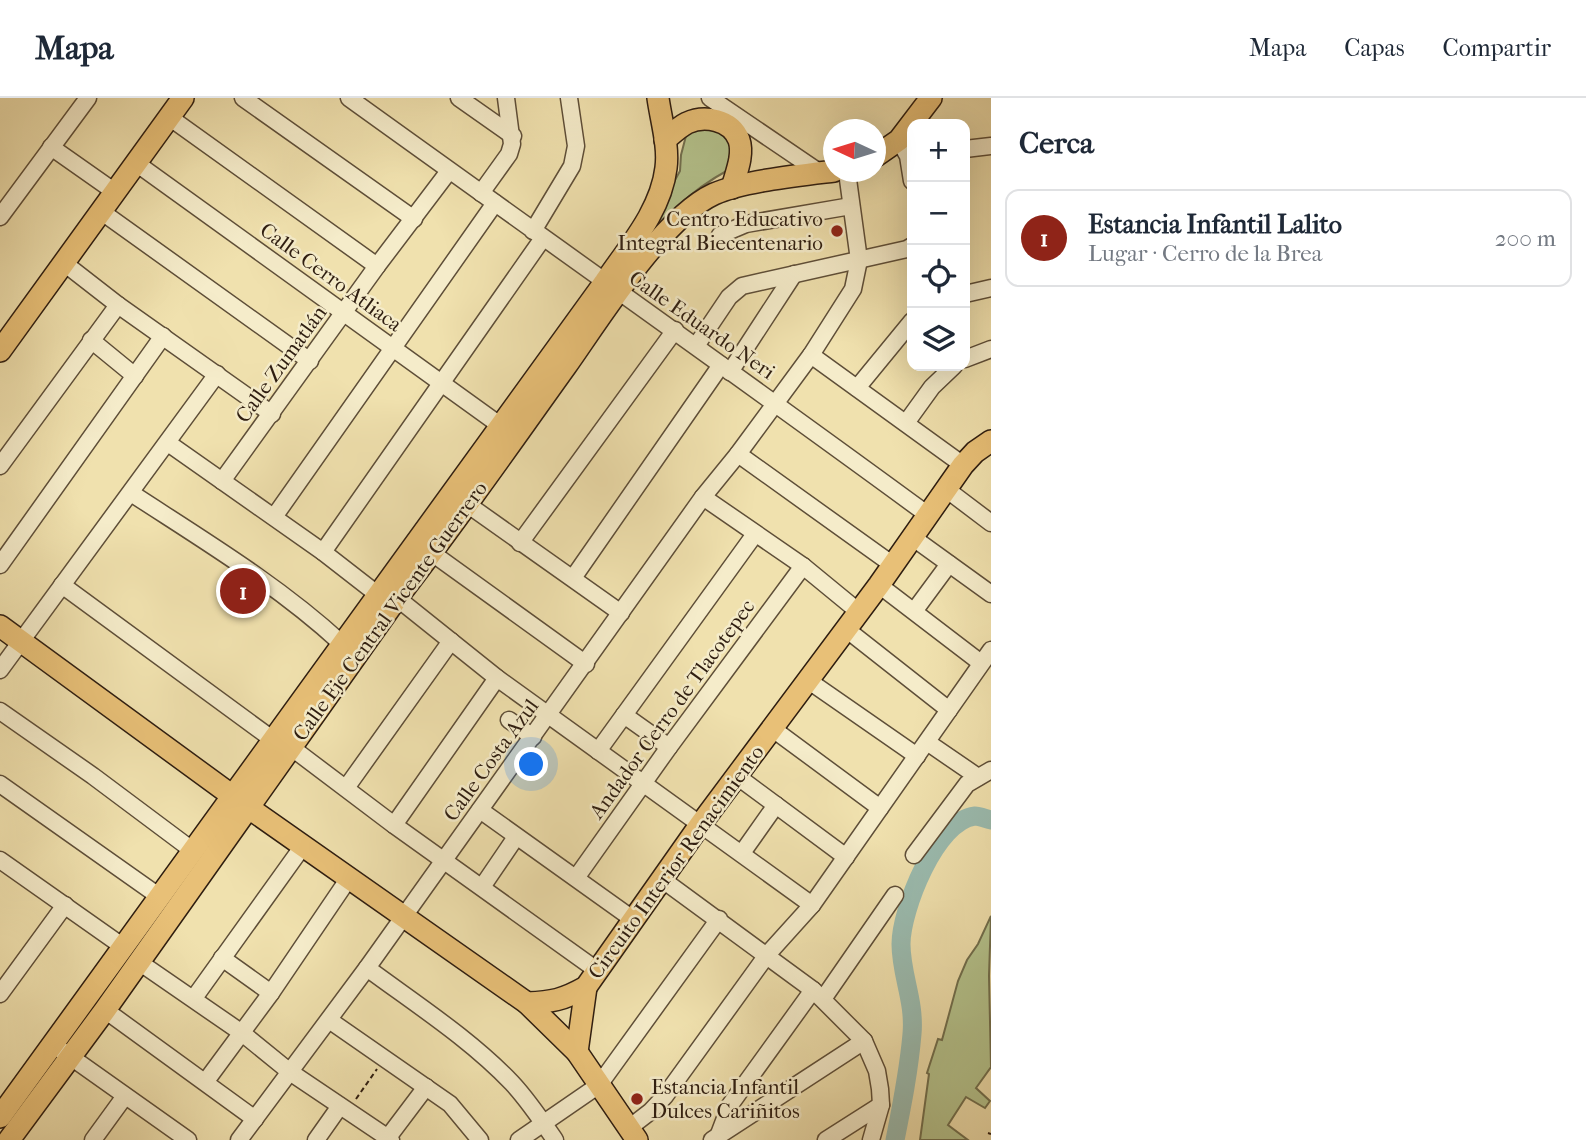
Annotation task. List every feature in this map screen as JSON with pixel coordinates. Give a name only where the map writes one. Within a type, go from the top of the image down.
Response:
[{"type":"main road","points":[[0,351],[183,98]]},
{"type":"main road","name":"Calle Eje Central Vicente Guerrero","points":[[4,1104],[105,1010],[160,897],[192,850],[341,643],[432,553],[612,287],[654,207],[667,166],[658,98]]},
{"type":"main road","points":[[921,119],[931,98]]},
{"type":"main road","points":[[665,140],[683,124],[696,120],[716,120],[724,123],[734,131],[740,141],[740,160],[732,188]]},
{"type":"main road","points":[[886,154],[907,151]]},
{"type":"main road","name":"Calle Eje Central Vicente Guerrero","points":[[9,1140],[62,1051],[132,955],[249,808],[292,748],[387,596],[501,426],[612,287],[664,233],[712,195],[732,188],[823,173]]},
{"type":"main road","name":"Circuito Interior Renacimiento","points":[[527,1003],[553,1002],[592,979],[700,825],[774,729],[963,465],[991,440]]},
{"type":"main road","points":[[0,626],[231,796],[527,1003],[577,1052],[633,1134]]},
{"type":"main road","points":[[577,1052],[592,979]]},
{"type":"street","points":[[0,217],[88,98]]},
{"type":"street","points":[[243,98],[414,219]]},
{"type":"street","name":"Calle Eduardo Neri","points":[[349,98],[675,330],[928,515]]},
{"type":"street","points":[[481,193],[509,153],[513,136],[506,98]]},
{"type":"street","points":[[323,552],[440,383],[538,234],[572,166],[576,146],[569,98]]},
{"type":"street","points":[[710,98],[823,170]]},
{"type":"street","points":[[466,100],[513,136]]},
{"type":"street","points":[[169,117],[377,266]]},
{"type":"street","points":[[970,148],[991,146]]},
{"type":"street","points":[[51,147],[115,192]]},
{"type":"street","name":"Calle Cerro Atliaca","points":[[136,163],[501,426]]},
{"type":"street","name":"Calle Zumatlán","points":[[222,481],[449,171]]},
{"type":"street","points":[[848,182],[859,260]]},
{"type":"street","points":[[274,517],[495,203]]},
{"type":"street","points":[[720,235],[746,224],[851,206]]},
{"type":"street","points":[[102,212],[310,361]]},
{"type":"street","points":[[696,346],[730,297],[742,286],[907,249]]},
{"type":"street","name":"Calle Costa Azul","points":[[239,1140],[405,916],[703,497],[811,355],[853,289],[859,260]]},
{"type":"street","points":[[64,262],[118,305],[272,414]]},
{"type":"street","points":[[573,578],[794,274]]},
{"type":"street","points":[[970,293],[991,288]]},
{"type":"street","points":[[0,466],[118,305]]},
{"type":"street","points":[[857,388],[907,327]]},
{"type":"street","points":[[520,543],[675,330]]},
{"type":"street","points":[[0,565],[163,336]]},
{"type":"street","points":[[91,340],[135,376]]},
{"type":"street","points":[[970,357],[991,349]]},
{"type":"street","points":[[811,355],[963,465]]},
{"type":"street","points":[[906,423],[932,387],[949,371]]},
{"type":"street","points":[[0,670],[217,374]]},
{"type":"street","points":[[169,443],[451,641],[497,678],[812,905]]},
{"type":"street","points":[[738,454],[893,565]]},
{"type":"street","points":[[946,489],[991,523]]},
{"type":"street","points":[[131,493],[229,557],[317,621],[341,643]]},
{"type":"street","points":[[703,497],[803,566],[852,621],[949,710]]},
{"type":"street","points":[[467,504],[621,613]]},
{"type":"street","points":[[598,751],[755,534]]},
{"type":"street","points":[[912,537],[991,594]]},
{"type":"street","points":[[432,553],[586,664]]},
{"type":"street","points":[[915,610],[949,564]]},
{"type":"street","name":"Andador Cerro de Tlacotepec","points":[[576,878],[803,566]]},
{"type":"street","points":[[62,585],[272,739]]},
{"type":"street","points":[[633,1134],[665,1096],[767,955],[812,905],[989,653],[915,610],[879,585]]},
{"type":"street","points":[[345,788],[451,641]]},
{"type":"street","points":[[394,825],[497,678]]},
{"type":"street","points":[[809,681],[917,756]]},
{"type":"street","points":[[0,711],[192,850]]},
{"type":"street","points":[[625,715],[669,747]]},
{"type":"street","points":[[509,720],[533,737]]},
{"type":"street","points":[[774,729],[880,808]]},
{"type":"street","points":[[914,855],[967,784],[984,773],[927,742]]},
{"type":"street","points":[[292,748],[482,887],[592,979]]},
{"type":"street","points":[[738,776],[846,857]]},
{"type":"street","points":[[0,784],[160,897]]},
{"type":"street","points":[[742,853],[776,805]]},
{"type":"street","points":[[480,810],[634,920]]},
{"type":"street","points":[[482,887],[516,837]]},
{"type":"street","points":[[194,998],[303,846]]},
{"type":"street","points":[[0,860],[242,1033],[290,1072],[389,1139],[426,1087]]},
{"type":"street","points":[[206,1081],[271,993],[349,878]]},
{"type":"street","points":[[663,880],[818,995],[864,1041],[877,1071],[881,1105],[871,1140]]},
{"type":"street","points":[[716,1137],[730,1105],[895,895]]},
{"type":"street","points":[[0,994],[65,905]]},
{"type":"street","points":[[519,1140],[599,1085],[719,919]]},
{"type":"street","points":[[222,958],[271,993]]},
{"type":"street","points":[[367,968],[492,1064],[514,1085],[555,1140]]},
{"type":"street","points":[[105,1010],[256,1119]]},
{"type":"street","points":[[329,1020],[450,1104],[480,1140]]},
{"type":"street","points":[[716,1137],[864,1041]]},
{"type":"street","points":[[62,1051],[125,1096],[171,1135],[188,1140]]},
{"type":"street","points":[[93,1140],[125,1096]]},
{"type":"street","points":[[826,1140],[881,1105]]},
{"type":"street","points":[[316,1140],[343,1108]]},
{"type":"path","points":[[343,1108],[385,1058]]},
{"type":"green space","points":[[703,126],[722,129],[734,142],[730,169],[686,199],[630,262],[680,171],[687,132]]},
{"type":"green space","points":[[991,916],[991,1067],[976,1088],[990,1101],[985,1108],[966,1097],[948,1125],[968,1140],[920,1140],[927,1073],[938,1039],[942,1040],[958,981]]},
{"type":"waterway","points":[[895,1140],[912,1034],[912,1010],[901,944],[907,910],[923,869],[947,833],[961,821],[975,816],[991,820]]},
{"type":"place","name":"Centro Educativo Integral Biecentenario","points":[[837,231]]},
{"type":"place","name":"Estancia Infantil Lalito","points":[[243,591]]},
{"type":"place","name":"Estancia Infantil Dulces Cariñitos","points":[[637,1099]]}]
